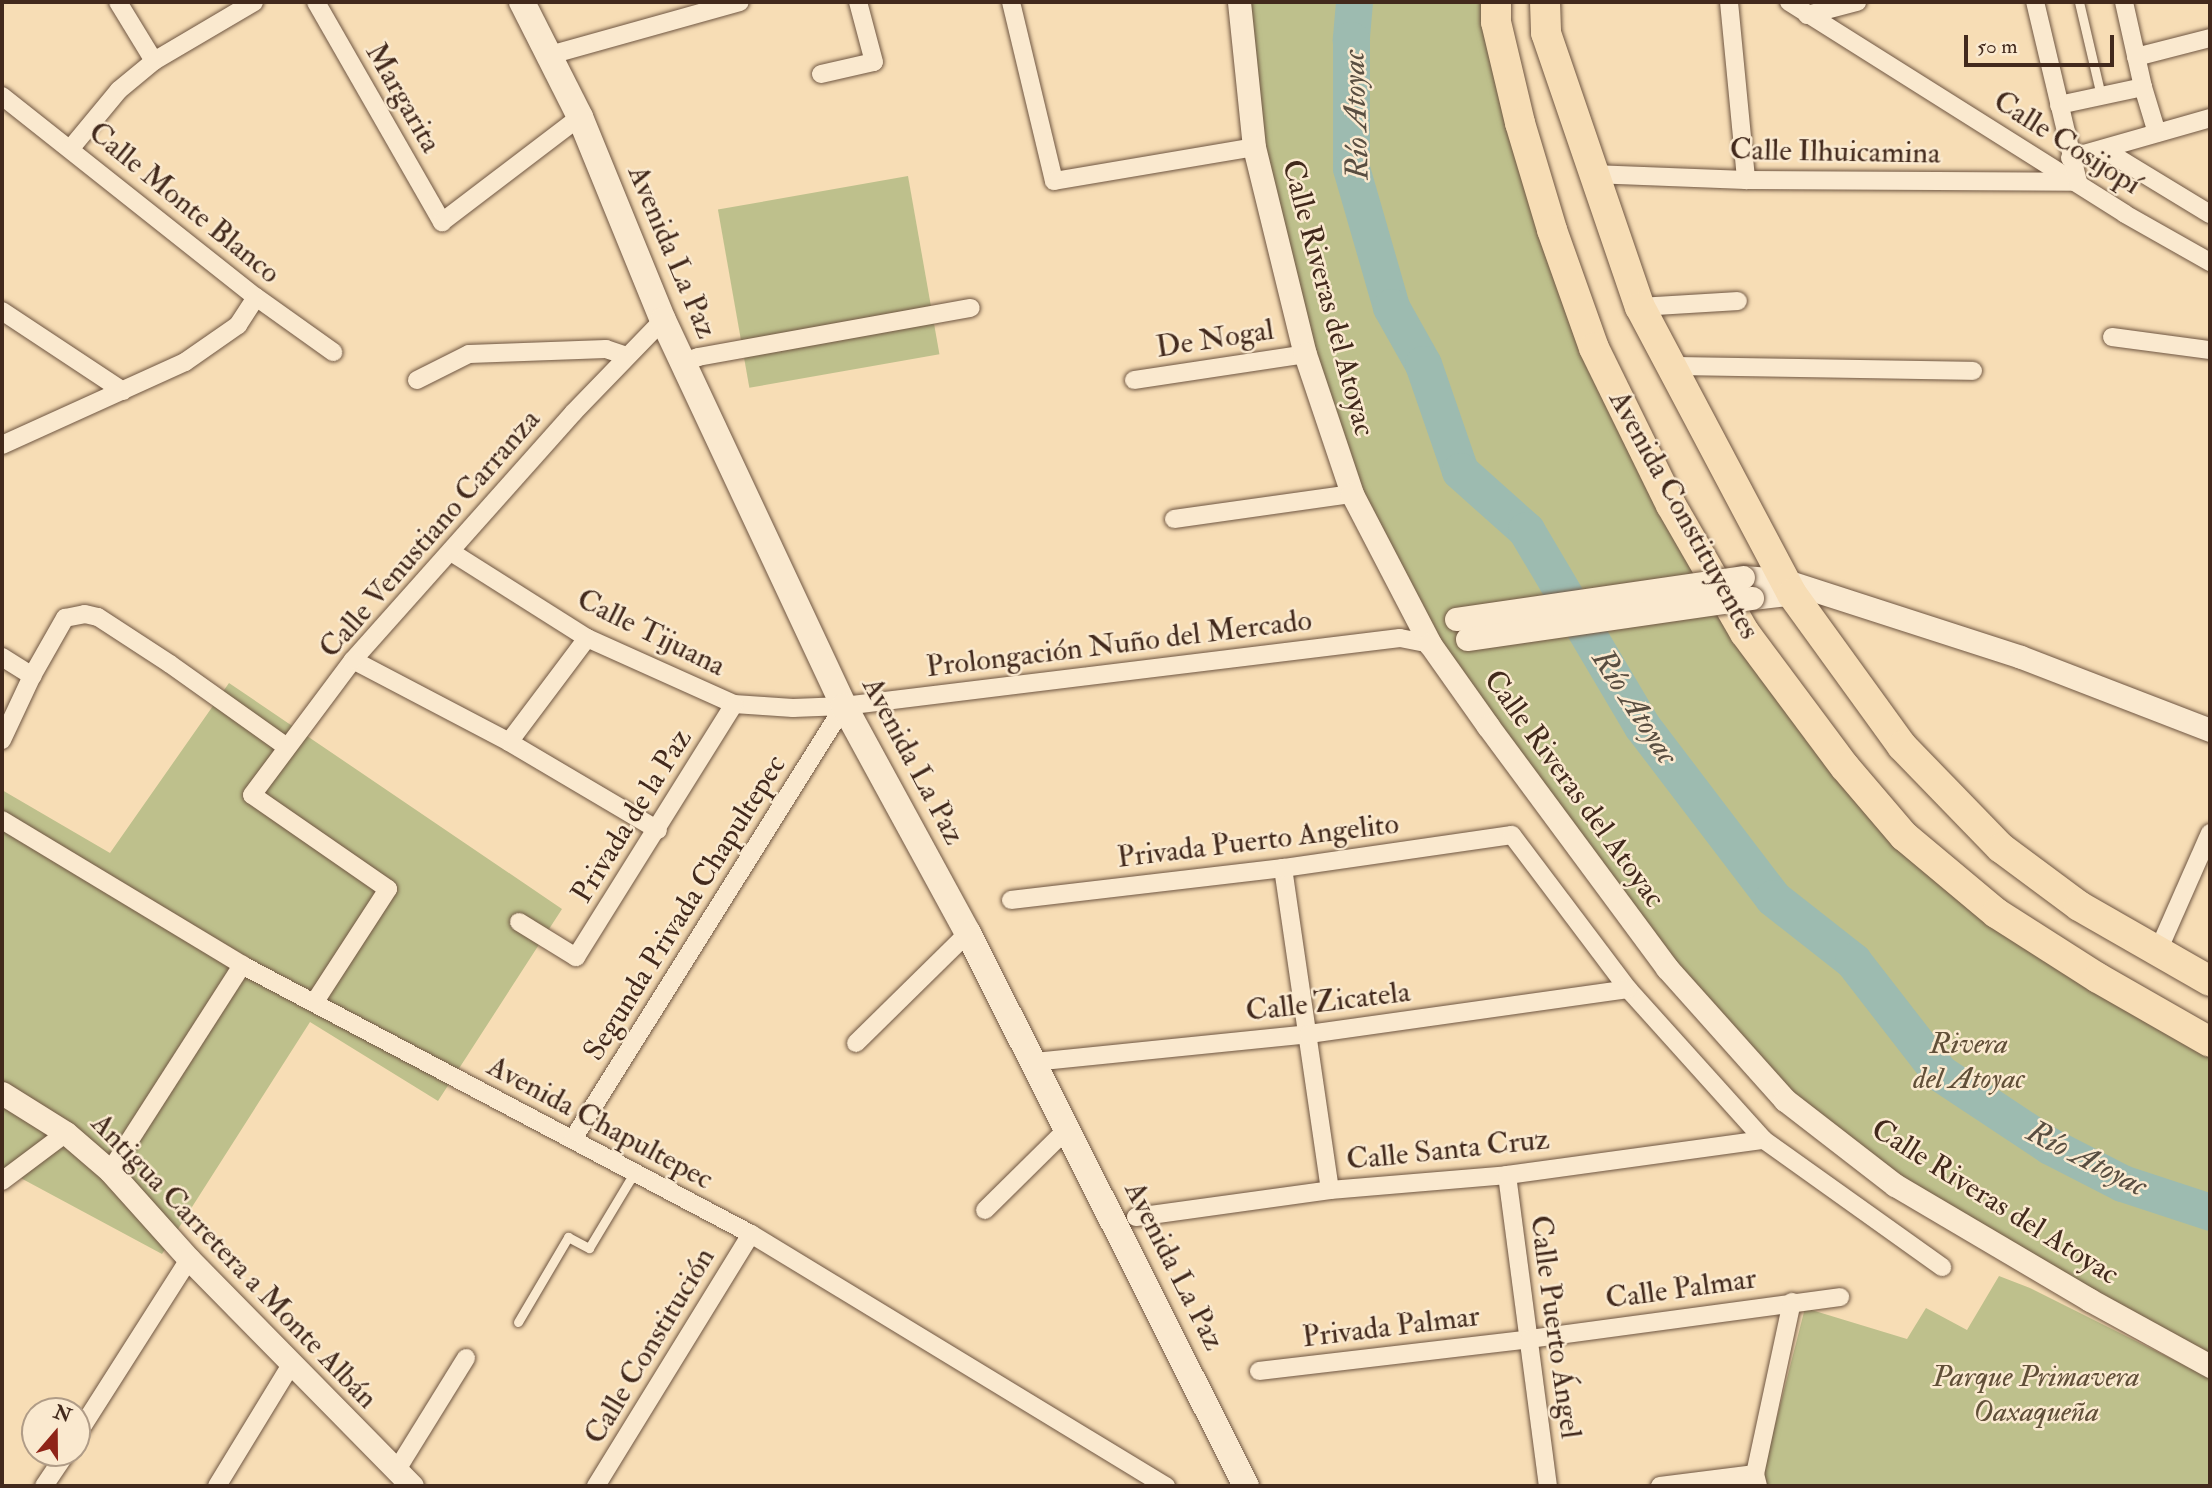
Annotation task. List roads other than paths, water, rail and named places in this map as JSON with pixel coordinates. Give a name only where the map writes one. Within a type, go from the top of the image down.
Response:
[{"type":"main road","name":"Avenida La Paz","points":[[522,2],[580,117],[663,320],[844,706],[968,933],[1246,1486]]},
{"type":"main road","name":"Avenida Constituyentes","points":[[1496,2],[1496,22],[1520,123],[1552,230],[1594,348],[1671,505],[1745,632],[1845,767],[1904,836],[1996,913],[2098,978],[2210,1042]]},
{"type":"main road","name":"Avenida Constituyentes","points":[[1545,2],[1546,33],[1592,174],[1640,307],[1797,588],[1902,746],[2001,848],[2079,906],[2210,981]]},
{"type":"street","points":[[118,2],[154,61]]},
{"type":"street","points":[[71,148],[119,90],[154,61],[254,2]]},
{"type":"street","name":"Margarita","points":[[316,2],[442,222],[580,117]]},
{"type":"street","points":[[550,55],[740,2]]},
{"type":"street","points":[[821,75],[874,62],[858,2]]},
{"type":"street","points":[[1012,2],[1054,181],[1254,147]]},
{"type":"street","name":"Calle Riveras del Atoyac","points":[[1239,2],[1254,147],[1305,354],[1352,494],[1430,644],[1667,968],[1785,1100],[1895,1185],[2090,1300],[2210,1366]]},
{"type":"street","points":[[1730,2],[1746,180]]},
{"type":"street","name":"Calle Cosijopí","points":[[1789,2],[2078,183],[2210,262]]},
{"type":"street","points":[[1807,15],[1857,2]]},
{"type":"street","points":[[2035,2],[2078,183]]},
{"type":"street","points":[[2124,2],[2143,87],[2157,133]]},
{"type":"street","points":[[2136,57],[2210,38]]},
{"type":"street","points":[[2059,106],[2143,87]]},
{"type":"street","name":"Calle Monte Blanco","points":[[2,96],[256,297],[333,352]]},
{"type":"street","points":[[2070,158],[2210,118]]},
{"type":"street","points":[[2103,149],[2209,210]]},
{"type":"street","name":"Calle Ilhuicamina","points":[[1592,174],[1746,180],[2078,183]]},
{"type":"street","points":[[2,445],[185,362],[237,325],[256,297]]},
{"type":"street","points":[[1640,307],[1738,301]]},
{"type":"street","points":[[682,362],[971,308]]},
{"type":"street","points":[[2,311],[123,391]]},
{"type":"street","name":"Calle Venustiano Carranza","points":[[314,1003],[388,889],[252,795],[353,660],[626,356],[663,320]]},
{"type":"street","points":[[2112,337],[2210,349]]},
{"type":"street","points":[[417,380],[469,354],[606,349],[626,356]]},
{"type":"street","name":"De Nogal","points":[[1134,380],[1305,354]]},
{"type":"street","points":[[1671,366],[1973,371]]},
{"type":"street","points":[[1174,519],[1352,494]]},
{"type":"street","name":"Calle Tijuana","points":[[451,552],[587,638],[734,704],[793,708],[844,706]]},
{"type":"street","points":[[1401,638],[1420,623],[1462,629],[1748,588],[1797,588],[2021,657],[2210,730]]},
{"type":"street","points":[[2,740],[32,676],[65,618],[85,614],[98,617],[170,664],[287,747]]},
{"type":"street","points":[[1430,644],[1462,629]]},
{"type":"street","points":[[509,742],[587,638]]},
{"type":"street","name":"Prolongación Nuño del Mercado","points":[[844,706],[1401,638],[1430,644]]},
{"type":"street","points":[[2,657],[32,676]]},
{"type":"street","points":[[353,660],[509,742],[658,830]]},
{"type":"street","name":"Privada de la Paz","points":[[519,922],[576,957],[658,830],[734,704]]},
{"type":"street","name":"Segunda Privada Chapultepec","points":[[573,1139],[844,706]]},
{"type":"street","name":"Avenida Chapultepec","points":[[2,820],[242,965],[751,1234],[1166,1486]]},
{"type":"street","points":[[2158,951],[2210,833]]},
{"type":"street","name":"Privada Puerto Angelito","points":[[1011,900],[1283,868],[1512,835],[1628,989]]},
{"type":"street","points":[[1283,868],[1331,1190]]},
{"type":"street","points":[[856,1043],[968,933]]},
{"type":"street","points":[[110,1171],[242,965]]},
{"type":"street","points":[[1628,989],[1764,1140],[1942,1267]]},
{"type":"street","name":"Calle Zicatela","points":[[1034,1062],[1309,1034],[1628,989]]},
{"type":"street","name":"Antigua Carretera a Monte Albán","points":[[2,1093],[66,1133],[110,1171],[189,1259],[404,1479]]},
{"type":"street","points":[[985,1210],[1067,1129]]},
{"type":"street","points":[[2,1181],[66,1133]]},
{"type":"street","name":"Calle Santa Cruz","points":[[1136,1217],[1331,1190],[1507,1175],[1764,1140]]},
{"type":"street","name":"Calle Puerto Ángel","points":[[1507,1175],[1548,1486]]},
{"type":"street","name":"Calle Constitución","points":[[596,1486],[751,1234]]},
{"type":"street","points":[[91,1413],[189,1259]]},
{"type":"street","name":"Calle Palmar","points":[[1530,1339],[1840,1297]]},
{"type":"street","points":[[1660,1486],[1756,1480],[1792,1302]]},
{"type":"street","name":"Privada Palmar","points":[[1259,1371],[1530,1339]]},
{"type":"street","points":[[404,1479],[466,1358]]},
{"type":"street","points":[[217,1486],[291,1365]]},
{"type":"street","points":[[44,1486],[56,1467]]},
{"type":"lane","points":[[2079,2],[2101,96]]},
{"type":"lane","points":[[518,1322],[568,1237],[589,1248],[634,1173]]},
{"type":"waterway","name":"Río Atoyac","points":[[1354,2],[1351,40],[1351,168],[1391,307],[1423,364],[1460,471],[1526,530],[1642,726],[1773,898],[1853,961],[1940,1073],[2050,1146],[2122,1183],[2210,1212]]},
{"type":"park label","name":"Rivera del Atoyac","points":[[1969,1061]]},
{"type":"park label","name":"Parque Primavera Oaxaqueña","points":[[2036,1394]]}]
